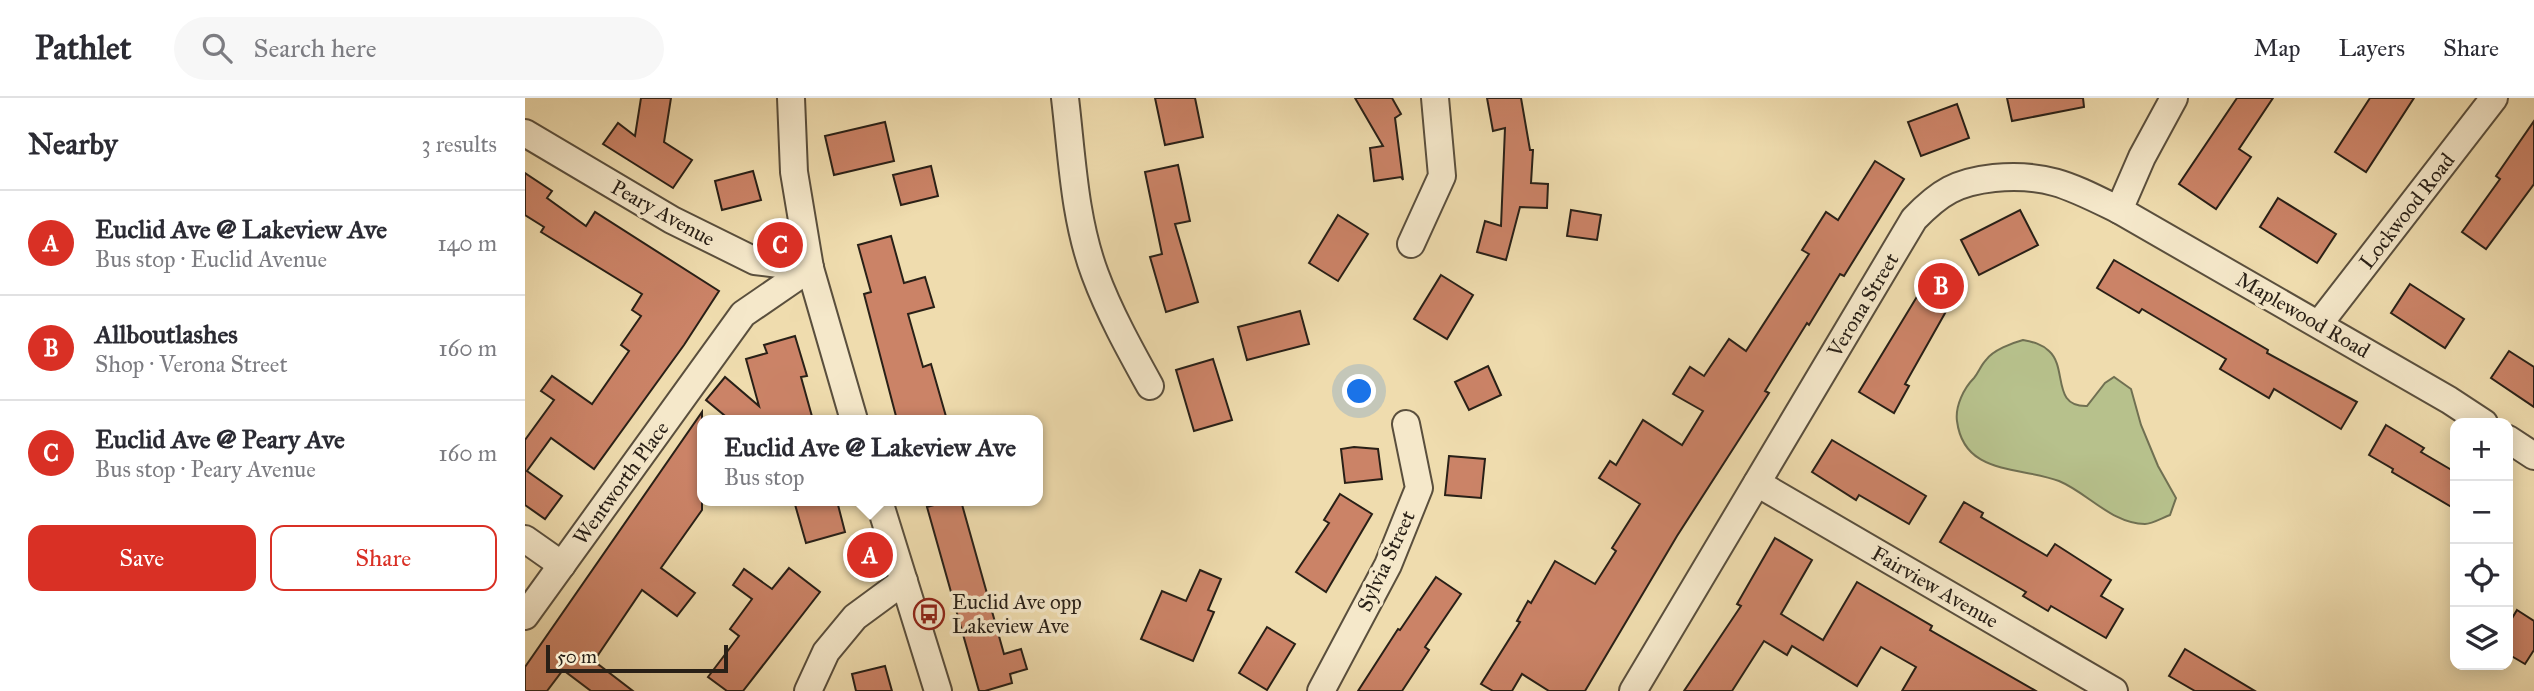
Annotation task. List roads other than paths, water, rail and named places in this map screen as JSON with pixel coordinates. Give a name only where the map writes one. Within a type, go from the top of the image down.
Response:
[{"type":"street","points":[[791,98],[794,172],[810,268],[854,415]]},
{"type":"street","points":[[1065,98],[1078,211],[1094,274],[1150,386]]},
{"type":"street","points":[[1411,244],[1442,176],[1435,98]]},
{"type":"street","points":[[2119,210],[2142,157],[2173,98]]},
{"type":"street","name":"Lockwood Road","points":[[2319,324],[2494,98]]},
{"type":"street","name":"Peary Avenue","points":[[525,133],[671,220],[754,261],[810,268]]},
{"type":"street","name":"Verona Street","points":[[1633,691],[1914,219],[1933,199],[1954,186],[1975,180],[2018,175],[2064,184],[2119,210]]},
{"type":"street","name":"Maplewood Road","points":[[2119,210],[2476,418]]},
{"type":"street","name":"Wentworth Place","points":[[525,616],[743,314],[810,268]]},
{"type":"street","name":"Sylvia Street","points":[[1321,691],[1388,565],[1419,488],[1406,424]]},
{"type":"street","points":[[2513,442],[2534,456]]},
{"type":"street","name":"Fairview Avenue","points":[[1758,483],[2113,691]]},
{"type":"street","points":[[881,506],[938,691]]},
{"type":"street","points":[[525,539],[562,565]]},
{"type":"street","points":[[808,691],[826,652],[855,617],[904,581]]},
{"type":"place","name":"Euclid Ave @ Peary Ave","points":[[780,245]]},
{"type":"place","name":"Allboutlashes","points":[[1941,286]]},
{"type":"place","name":"Euclid Ave @ Lakeview Ave","points":[[870,555]]},
{"type":"place","name":"Euclid Ave opp Lakeview Ave","points":[[929,614]]}]
